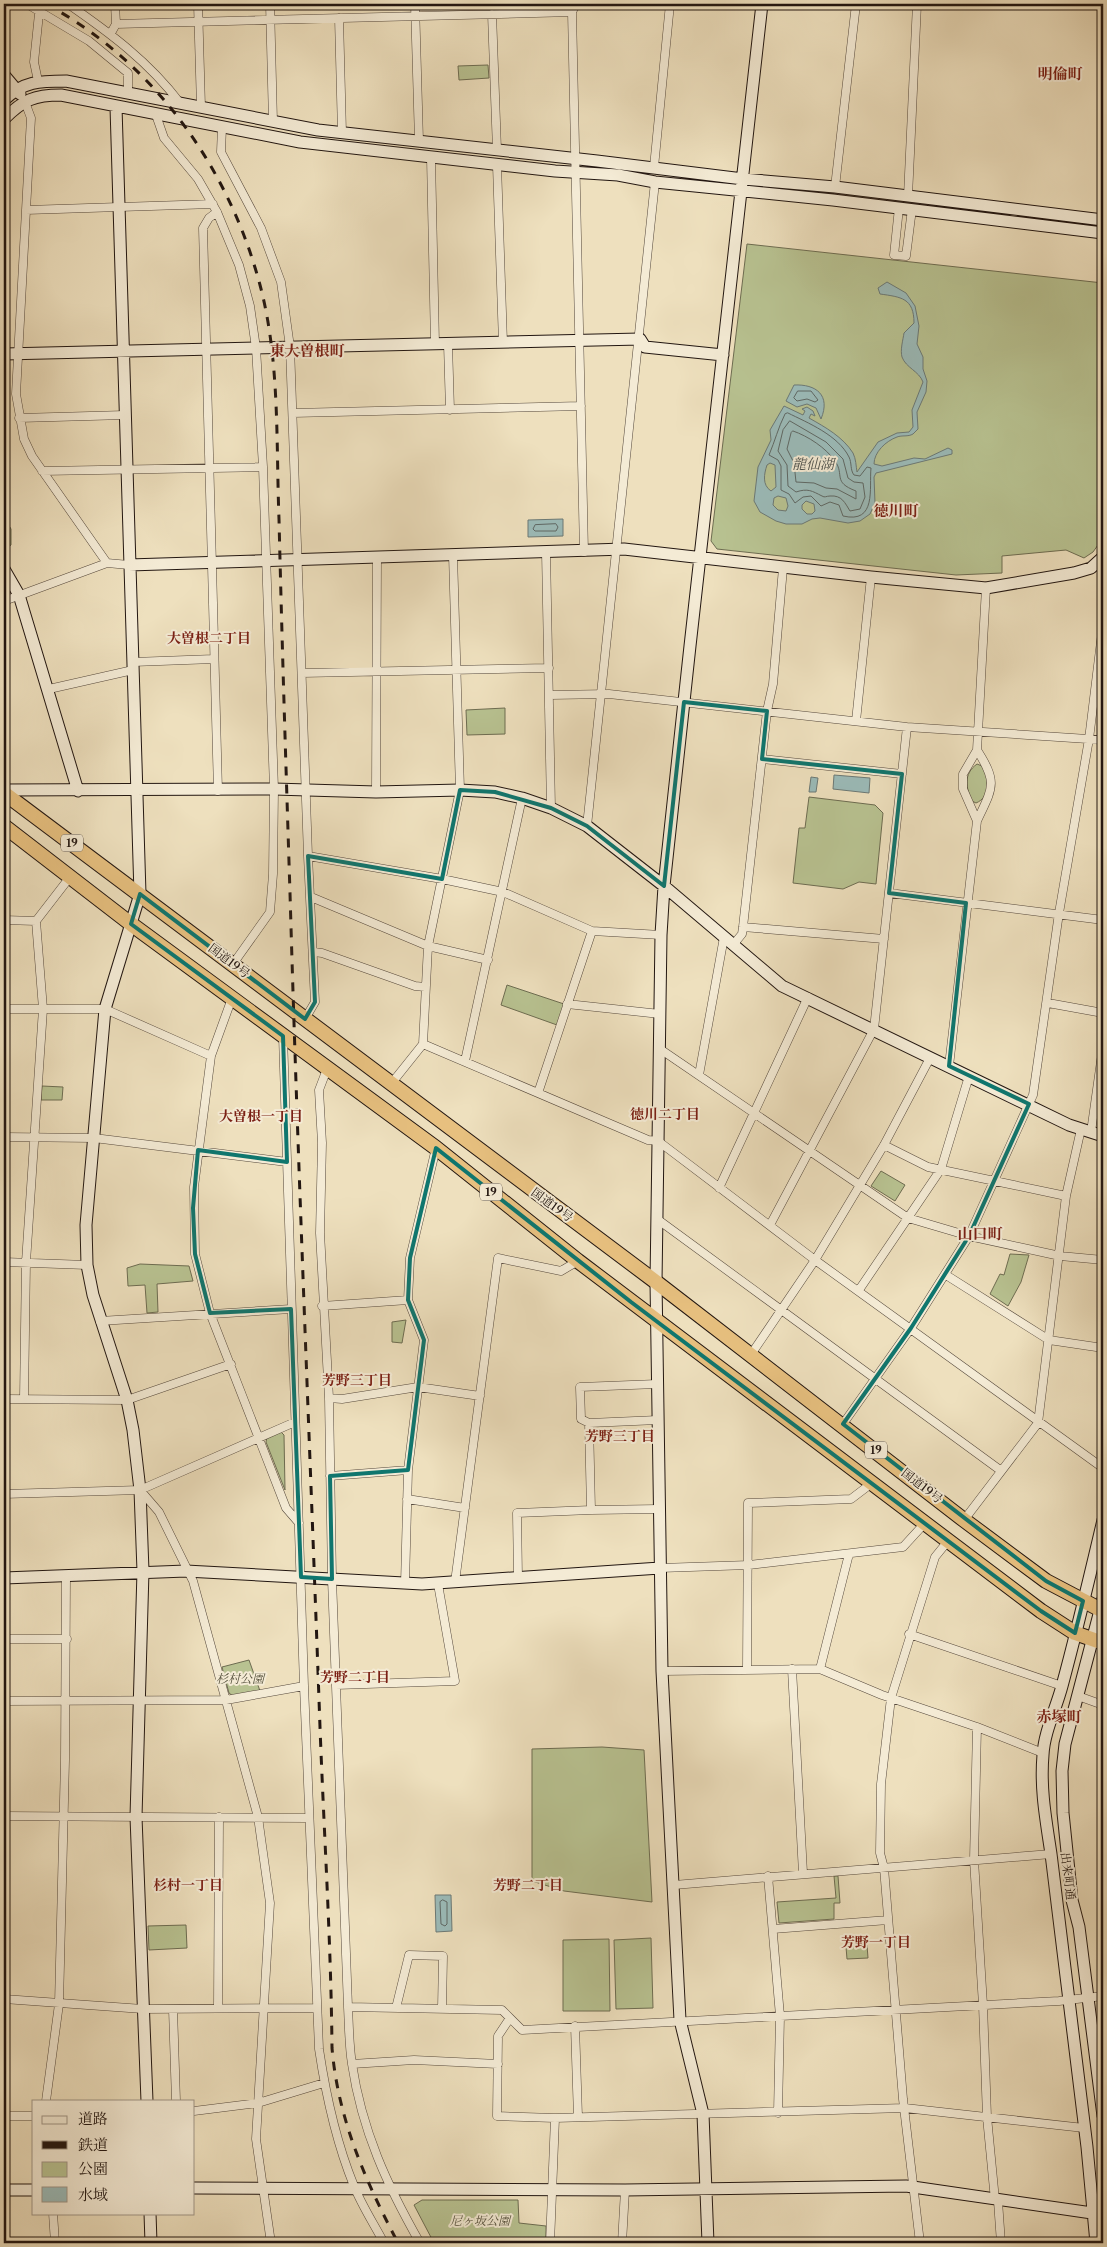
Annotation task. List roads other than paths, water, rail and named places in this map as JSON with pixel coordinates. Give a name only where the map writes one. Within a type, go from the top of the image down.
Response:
[{"type":"highway","name":"国道19号","points":[[4,792],[656,1282],[750,1356],[842,1424],[964,1520],[1046,1581],[1083,1602],[1102,1607]]},
{"type":"highway","name":"19","points":[[4,826],[131,924],[436,1148],[578,1261],[1041,1611],[1075,1633],[1099,1642]]},
{"type":"street","points":[[27,4],[40,7],[89,41],[128,73],[128,94]]},
{"type":"street","points":[[68,4],[111,33],[163,81],[180,103]]},
{"type":"street","points":[[111,33],[116,24],[115,4]]},
{"type":"street","points":[[198,4],[201,108]]},
{"type":"street","points":[[270,4],[273,122]]},
{"type":"street","points":[[415,4],[419,141]]},
{"type":"street","points":[[576,4],[572,12],[584,552]]},
{"type":"street","points":[[654,167],[670,4]]},
{"type":"street","points":[[708,2243],[703,2114],[680,2020],[662,1671],[656,1282],[660,1014],[664,886],[762,4]]},
{"type":"street","points":[[835,187],[856,4]]},
{"type":"street","points":[[908,196],[917,4]]},
{"type":"street","points":[[38,81],[34,62],[40,7]]},
{"type":"street","points":[[116,24],[572,12]]},
{"type":"street","points":[[492,14],[497,150]]},
{"type":"street","points":[[339,18],[342,133]]},
{"type":"street","points":[[4,75],[25,102],[31,118],[16,394],[19,418],[24,438],[42,471],[107,563]]},
{"type":"street","points":[[4,100],[16,88],[38,81],[66,80],[273,122],[342,133],[497,150],[655,182],[912,209],[1103,233]]},
{"type":"street","points":[[4,119],[25,102],[40,95],[61,94],[156,115],[300,142],[431,158],[497,165],[654,167],[1103,220]]},
{"type":"street","points":[[116,106],[140,894],[105,1009],[86,1225],[87,1265],[100,1321],[127,1400],[134,1430],[140,1490],[143,1572],[136,1817],[147,2100]]},
{"type":"street","points":[[156,115],[164,138],[198,179],[217,212],[239,265],[250,306],[256,348],[263,467],[274,790],[274,866],[270,912],[233,964]]},
{"type":"street","points":[[222,127],[221,152],[261,228],[281,282],[290,347],[305,791],[314,952],[315,1002],[305,1019]]},
{"type":"street","points":[[431,158],[435,344]]},
{"type":"street","points":[[497,165],[503,343]]},
{"type":"street","points":[[587,826],[640,339],[655,182]]},
{"type":"street","points":[[26,210],[120,205],[213,204]]},
{"type":"street","points":[[899,208],[894,255],[906,256],[912,209]]},
{"type":"street","points":[[217,212],[209,218],[203,228],[218,791]]},
{"type":"street","points":[[4,354],[206,348],[579,342],[640,339]]},
{"type":"street","points":[[640,339],[645,347],[723,355]]},
{"type":"street","points":[[448,344],[450,410]]},
{"type":"street","points":[[293,413],[580,406]]},
{"type":"street","points":[[19,418],[125,415]]},
{"type":"street","points":[[42,471],[263,467]]},
{"type":"street","points":[[4,601],[107,563],[129,565],[266,562],[617,550],[700,557],[871,578],[986,588],[1074,573],[1102,564]]},
{"type":"street","points":[[546,552],[551,808]]},
{"type":"street","points":[[391,1084],[423,1044],[428,946],[460,790],[453,555]]},
{"type":"street","points":[[376,792],[377,558]]},
{"type":"street","points":[[734,945],[742,934],[744,927],[767,711],[773,684],[783,568]]},
{"type":"street","points":[[4,569],[19,595],[78,791]]},
{"type":"street","points":[[856,722],[871,578]]},
{"type":"street","points":[[977,821],[962,789],[963,774],[977,750],[986,588]]},
{"type":"street","points":[[842,1424],[912,1328],[969,1236],[1033,1095],[1048,1003],[1059,913],[1089,739],[1103,625]]},
{"type":"street","points":[[48,689],[133,666],[214,659]]},
{"type":"street","points":[[302,673],[549,668]]},
{"type":"street","points":[[550,694],[602,694],[906,728],[978,734],[1103,740]]},
{"type":"street","points":[[770,1225],[874,1029],[906,728]]},
{"type":"street","points":[[949,1066],[966,903],[977,821],[991,790],[991,773],[977,750]]},
{"type":"street","points":[[762,759],[902,774]]},
{"type":"street","points":[[4,792],[274,790],[376,792],[460,790],[495,792],[522,798],[551,808],[587,826],[664,886],[782,986],[1028,1104],[1103,1136]]},
{"type":"street","points":[[465,1061],[522,798]]},
{"type":"street","points":[[308,856],[442,878],[503,892],[592,931],[662,935]]},
{"type":"street","points":[[24,1399],[26,1262],[43,1009],[36,921],[70,877]]},
{"type":"street","points":[[889,893],[1103,920]]},
{"type":"street","points":[[311,897],[428,946],[488,960]]},
{"type":"street","points":[[4,920],[36,921]]},
{"type":"street","points":[[744,927],[884,939]]},
{"type":"street","points":[[538,1093],[592,931]]},
{"type":"street","points":[[698,1075],[724,937]]},
{"type":"street","points":[[314,952],[322,952],[415,986],[426,986]]},
{"type":"street","points":[[719,1188],[808,997]]},
{"type":"street","points":[[232,998],[211,1056],[194,1187],[193,1233],[199,1276],[210,1313],[286,1508],[299,1523]]},
{"type":"street","points":[[1048,1003],[1103,1012]]},
{"type":"street","points":[[567,1004],[660,1014]]},
{"type":"street","points":[[4,1009],[105,1009],[211,1056]]},
{"type":"street","points":[[283,1036],[316,2008],[324,2083],[342,2153],[354,2188],[384,2243]]},
{"type":"street","points":[[423,1044],[648,1140],[658,1141],[815,1260],[912,1328],[1038,1423],[1103,1468]]},
{"type":"street","points":[[964,1520],[1000,1470],[1038,1423],[1066,1196],[1086,1130],[1103,1047]]},
{"type":"street","points":[[660,1049],[858,1186],[908,1218],[969,1236],[1060,1256],[1103,1260]]},
{"type":"street","points":[[750,1356],[815,1260],[884,1145],[930,1058]]},
{"type":"street","points":[[327,1069],[319,1090],[322,1143],[320,1233],[322,1306],[329,1398],[332,1579],[348,2007],[352,2064],[363,2115],[389,2188],[420,2243]]},
{"type":"street","points":[[859,1290],[941,1169],[969,1076]]},
{"type":"street","points":[[4,1137],[94,1138],[286,1162]]},
{"type":"street","points":[[884,1145],[928,1167],[1066,1196]]},
{"type":"street","points":[[405,1584],[408,1470],[424,1340],[408,1300],[410,1258],[436,1148]]},
{"type":"street","points":[[657,1219],[877,1378],[1000,1470]]},
{"type":"street","points":[[455,1582],[498,1258],[561,1271],[578,1261]]},
{"type":"street","points":[[4,1262],[87,1265]]},
{"type":"street","points":[[946,1274],[1049,1340],[1103,1348]]},
{"type":"street","points":[[322,1306],[408,1300]]},
{"type":"street","points":[[100,1321],[291,1309]]},
{"type":"street","points":[[4,1399],[127,1400],[231,1364]]},
{"type":"street","points":[[657,1384],[580,1387],[581,1419],[589,1423],[658,1420]]},
{"type":"street","points":[[329,1398],[342,1399],[418,1387],[480,1396]]},
{"type":"street","points":[[4,1494],[140,1490],[259,1436],[295,1422]]},
{"type":"street","points":[[589,1423],[591,1510]]},
{"type":"street","points":[[330,1476],[408,1470]]},
{"type":"street","points":[[747,1670],[748,1503],[851,1499],[872,1483]]},
{"type":"street","points":[[140,1490],[159,1512],[186,1571],[193,1581],[258,1817],[270,1903],[256,2138],[270,2243]]},
{"type":"street","points":[[407,1499],[464,1508]]},
{"type":"street","points":[[518,1577],[517,1513],[659,1509]]},
{"type":"street","name":"出来町通","points":[[1096,2243],[1070,2000],[1052,1854],[1043,1807],[1043,1753],[1062,1686],[1103,1520]]},
{"type":"street","points":[[4,1578],[186,1571],[405,1584],[438,1584],[660,1568],[749,1565],[849,1554],[903,1547],[925,1523]]},
{"type":"street","points":[[920,2243],[915,2195],[912,2188],[884,1868],[880,1853],[881,1784],[891,1698],[909,1634],[935,1557],[948,1541]]},
{"type":"street","points":[[820,1669],[849,1554]]},
{"type":"street","points":[[46,2100],[59,2004],[67,1639],[66,1575]]},
{"type":"street","points":[[336,1685],[455,1681],[438,1584]]},
{"type":"street","name":"出来町通","points":[[1102,1607],[1099,1642],[1078,1696],[1063,1762],[1063,1813],[1072,1900],[1079,1927],[1103,2116]]},
{"type":"street","points":[[909,1634],[1062,1686]]},
{"type":"street","points":[[4,1639],[67,1639]]},
{"type":"street","points":[[792,1669],[803,1873]]},
{"type":"street","points":[[662,1671],[820,1669],[891,1698],[977,1727],[1043,1753]]},
{"type":"street","points":[[4,1701],[226,1700],[304,1686]]},
{"type":"street","points":[[1078,1696],[1103,1705]]},
{"type":"street","points":[[977,1727],[974,1860],[983,2005],[987,2117],[1001,2243]]},
{"type":"street","points":[[4,1816],[309,1818]]},
{"type":"street","points":[[218,2008],[219,1817]]},
{"type":"street","points":[[674,1885],[1052,1854]]},
{"type":"street","points":[[768,1876],[780,2016],[778,2113]]},
{"type":"street","points":[[773,1929],[888,1920]]},
{"type":"street","points":[[396,2008],[410,1955],[444,1956],[442,2009]]},
{"type":"street","points":[[348,2007],[502,2010],[522,2030],[1070,2000],[1088,1996],[1103,1996]]},
{"type":"street","points":[[4,1999],[59,2004],[173,2009],[316,2008]]},
{"type":"street","points":[[173,2009],[176,2100]]},
{"type":"street","points":[[510,2018],[498,2036],[497,2116],[578,2118],[905,2108],[1084,2128]]},
{"type":"street","points":[[575,2026],[578,2118]]},
{"type":"street","points":[[352,2064],[414,2060],[498,2064]]},
{"type":"street","points":[[195,2111],[258,2103],[324,2083]]},
{"type":"street","points":[[4,2116],[32,2116]]},
{"type":"street","points":[[550,2243],[555,2118]]},
{"type":"street","points":[[195,2188],[552,2188],[625,2190],[912,2188],[1092,2213],[1103,2217]]},
{"type":"street","points":[[4,2190],[32,2190]]},
{"type":"street","points":[[622,2243],[625,2190]]},
{"type":"street","points":[[53,2214],[55,2243]]},
{"type":"street","points":[[150,2214],[151,2243]]},
{"type":"water","name":"龍仙湖","points":[[887,282],[906,293],[915,306],[919,326],[917,344],[923,357],[923,369],[927,381],[926,392],[917,412],[918,429],[911,435],[897,437],[885,444],[878,451],[874,464],[882,466],[914,458],[925,459],[948,448],[952,450],[952,454],[876,473],[874,477],[875,503],[870,514],[860,521],[848,523],[820,518],[812,519],[802,524],[786,524],[776,521],[760,512],[754,501],[758,467],[771,440],[770,430],[784,406],[803,415],[805,411],[802,409],[807,407],[813,411],[815,416],[811,414],[809,418],[833,433],[849,447],[854,455],[857,472],[878,442],[897,433],[909,432],[913,427],[912,410],[923,382],[919,375],[904,361],[901,351],[904,333],[914,323],[912,308],[905,300],[880,294],[878,288]],"holes":[[[770,463],[775,465],[776,487],[771,491],[766,486],[765,479],[767,465]],[[778,496],[786,498],[788,506],[786,511],[778,510],[773,505],[774,498]],[[806,501],[814,504],[815,511],[812,514],[807,514],[802,509],[802,505]]]},
{"type":"water","points":[[794,385],[809,387],[820,393],[824,403],[821,419],[816,408],[807,404],[797,407],[786,401]]},
{"type":"water","points":[[563,519],[563,536],[528,537],[528,520]]},
{"type":"water","points":[[834,775],[870,778],[869,793],[833,789]]},
{"type":"water","points":[[811,777],[818,778],[816,792],[809,792]]},
{"type":"water","points":[[435,1895],[451,1895],[452,1931],[436,1932]]},
{"type":"railway","points":[[46,4],[85,28],[121,56],[153,88],[182,122],[207,160],[229,200],[246,242],[260,285],[271,342],[276,401],[297,1102],[332,2048],[340,2100],[355,2148],[364,2172],[398,2243]]},
{"type":"district","name":"明倫町","points":[[1060,74]]},
{"type":"district","name":"東大曽根町","points":[[307,351]]},
{"type":"district","name":"徳川町","points":[[896,511]]},
{"type":"district","name":"大曽根二丁目","points":[[209,638]]},
{"type":"district","name":"徳川二丁目","points":[[665,1114]]},
{"type":"district","name":"大曽根一丁目","points":[[261,1116]]},
{"type":"district","name":"山口町","points":[[980,1234]]},
{"type":"district","name":"芳野三丁目","points":[[357,1380]]},
{"type":"district","name":"芳野三丁目","points":[[620,1436]]},
{"type":"district","name":"芳野二丁目","points":[[355,1677]]},
{"type":"district","name":"赤塚町","points":[[1059,1717]]},
{"type":"district","name":"杉村一丁目","points":[[188,1885]]},
{"type":"district","name":"芳野二丁目","points":[[528,1885]]},
{"type":"district","name":"芳野一丁目","points":[[876,1942]]},
{"type":"park label","name":"杉村公園","points":[[240,1679]]},
{"type":"park label","name":"尼ヶ坂公園","points":[[480,2221]]}]
